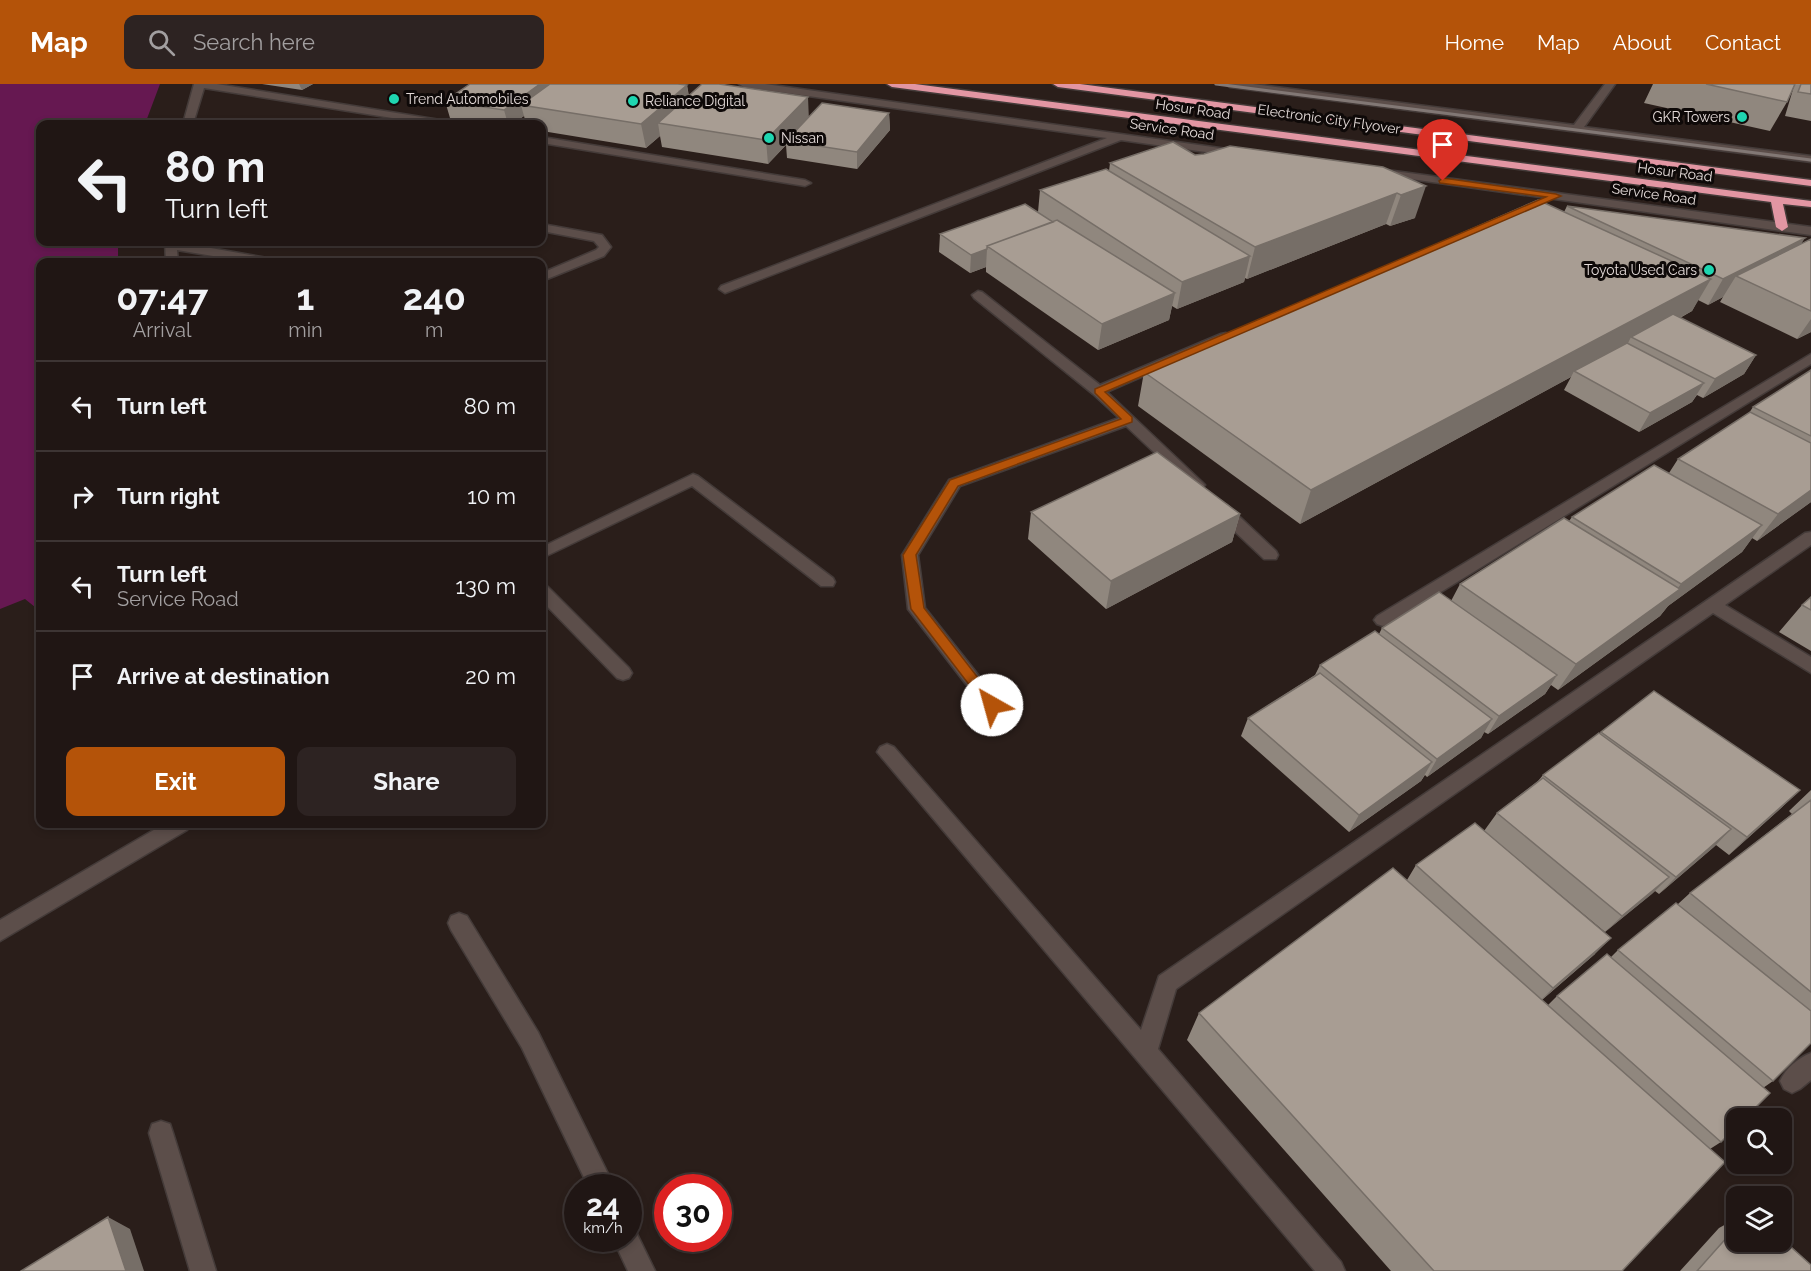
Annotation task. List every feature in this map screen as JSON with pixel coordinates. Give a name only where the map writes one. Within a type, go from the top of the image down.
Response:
[{"type":"highway","name":"Hosur Road","points":[[892,84],[1811,204]]},
{"type":"highway","name":"Electronic City Flyover","points":[[949,84],[1811,198]]},
{"type":"highway","name":"Electronic City Flyover","points":[[1058,84],[1811,183]]},
{"type":"highway","name":"Hosur Road","points":[[1119,84],[1811,172]]},
{"type":"highway","points":[[1776,200],[1782,227]]},
{"type":"street","points":[[189,120],[200,84],[421,120]]},
{"type":"street","name":"Service Road","points":[[744,84],[1258,156]]},
{"type":"street","name":"Hosur Road","points":[[1230,84],[1254,85],[1811,159]]},
{"type":"street","points":[[1576,129],[1610,84]]},
{"type":"street","points":[[725,289],[1119,137]]},
{"type":"street","points":[[546,141],[805,183]]},
{"type":"street","name":"Service Road","points":[[1362,170],[1811,231]]},
{"type":"street","points":[[1534,206],[1556,196]]},
{"type":"street","points":[[546,229],[598,238],[605,247],[600,253],[546,275]]},
{"type":"street","points":[[186,246],[247,258]]},
{"type":"street","points":[[978,295],[1098,391],[1270,555]]},
{"type":"street","points":[[1098,391],[1240,331]]},
{"type":"street","points":[[1383,620],[1811,358]]},
{"type":"street","points":[[992,705],[917,609],[910,555],[954,483],[1128,420]]},
{"type":"street","points":[[546,551],[693,479],[827,582]]},
{"type":"street","points":[[1145,1052],[1167,983],[1811,537]]},
{"type":"street","points":[[546,595],[623,673]]},
{"type":"street","points":[[1713,605],[1811,666]]},
{"type":"street","points":[[887,752],[1332,1271]]},
{"type":"street","points":[[0,931],[173,828]]},
{"type":"street","points":[[459,923],[530,1041],[595,1174]]},
{"type":"street","points":[[1792,1081],[1811,1064]]},
{"type":"street","points":[[161,1133],[203,1271]]},
{"type":"street","points":[[632,1252],[642,1271]]},
{"type":"shaded area","points":[[0,84],[160,84],[146,120],[36,120],[36,246],[118,246],[118,258],[36,258],[36,608],[25,599],[0,609]]},
{"type":"building","points":[[470,84],[540,84],[504,110],[445,101]]},
{"type":"building","points":[[550,84],[687,85],[641,124],[521,105]]},
{"type":"building","points":[[702,84],[719,84],[808,97],[766,140],[658,123]]},
{"type":"building","points":[[1706,84],[1795,84],[1787,102]]},
{"type":"building","points":[[1801,84],[1811,84],[1811,94],[1798,92]]},
{"type":"building","points":[[822,103],[889,113],[857,152],[786,141]]},
{"type":"building","points":[[1173,142],[1195,155],[1230,146],[1383,167],[1426,186],[1401,195],[1397,193],[1255,247],[1110,163]]},
{"type":"building","points":[[1106,169],[1250,256],[1182,282],[1040,190]]},
{"type":"building","points":[[1538,200],[1711,279],[1311,490],[1144,372]]},
{"type":"building","points":[[1025,204],[1053,222],[987,246],[987,249],[971,255],[940,234]]},
{"type":"building","points":[[1567,206],[1805,238],[1723,279]]},
{"type":"building","points":[[1057,220],[1175,293],[1102,324],[987,246]]},
{"type":"building","points":[[1811,239],[1811,311],[1736,276]]},
{"type":"building","points":[[1673,314],[1756,355],[1715,379],[1631,337]]},
{"type":"building","points":[[1627,343],[1704,383],[1650,413],[1574,371]]},
{"type":"building","points":[[1811,370],[1811,436],[1753,407]]},
{"type":"building","points":[[1750,412],[1811,443],[1811,490],[1778,514],[1678,459]]},
{"type":"building","points":[[1157,452],[1240,514],[1111,581],[1031,512]]},
{"type":"building","points":[[1654,465],[1762,525],[1681,584],[1572,517]]},
{"type":"building","points":[[1564,518],[1680,589],[1576,664],[1460,584]]},
{"type":"building","points":[[1439,592],[1557,675],[1499,716],[1382,628]]},
{"type":"building","points":[[1811,597],[1811,610],[1802,605]]},
{"type":"building","points":[[1375,631],[1492,719],[1437,759],[1320,665]]},
{"type":"building","points":[[1320,673],[1432,762],[1359,815],[1248,718]]},
{"type":"building","points":[[1654,691],[1800,790],[1747,837],[1601,732]]},
{"type":"building","points":[[1599,733],[1731,829],[1676,877],[1543,775]]},
{"type":"building","points":[[1543,778],[1669,877],[1622,916],[1497,813]]},
{"type":"building","points":[[1811,800],[1811,992],[1690,893]]},
{"type":"building","points":[[1475,823],[1611,938],[1553,988],[1416,865]]},
{"type":"building","points":[[1393,868],[1725,1162],[1622,1271],[1434,1271],[1199,1013]]},
{"type":"building","points":[[1676,903],[1811,1011],[1811,1043],[1773,1081],[1618,950]]},
{"type":"building","points":[[1607,954],[1770,1093],[1755,1108],[1726,1108],[1726,1137],[1721,1142],[1557,996]]},
{"type":"building","points":[[108,1217],[126,1271],[21,1271]]},
{"type":"building","points":[[1726,1238],[1726,1252],[1792,1252],[1792,1248],[1811,1265],[1811,1271],[1697,1271]]},
{"type":"railway","points":[[1216,84],[1811,160]]},
{"type":"place","name":"Trend Automobiles","points":[[394,99]]},
{"type":"place","name":"Reliance Digital","points":[[633,101]]},
{"type":"place","name":"GKR Towers","points":[[1742,117]]},
{"type":"place","name":"Nissan","points":[[769,138]]},
{"type":"place","name":"Toyota Used Cars","points":[[1709,270]]},
{"type":"route","points":[[992,705],[917,609],[910,555],[954,483],[1128,420],[1098,391],[1556,196],[1443,181]]}]
